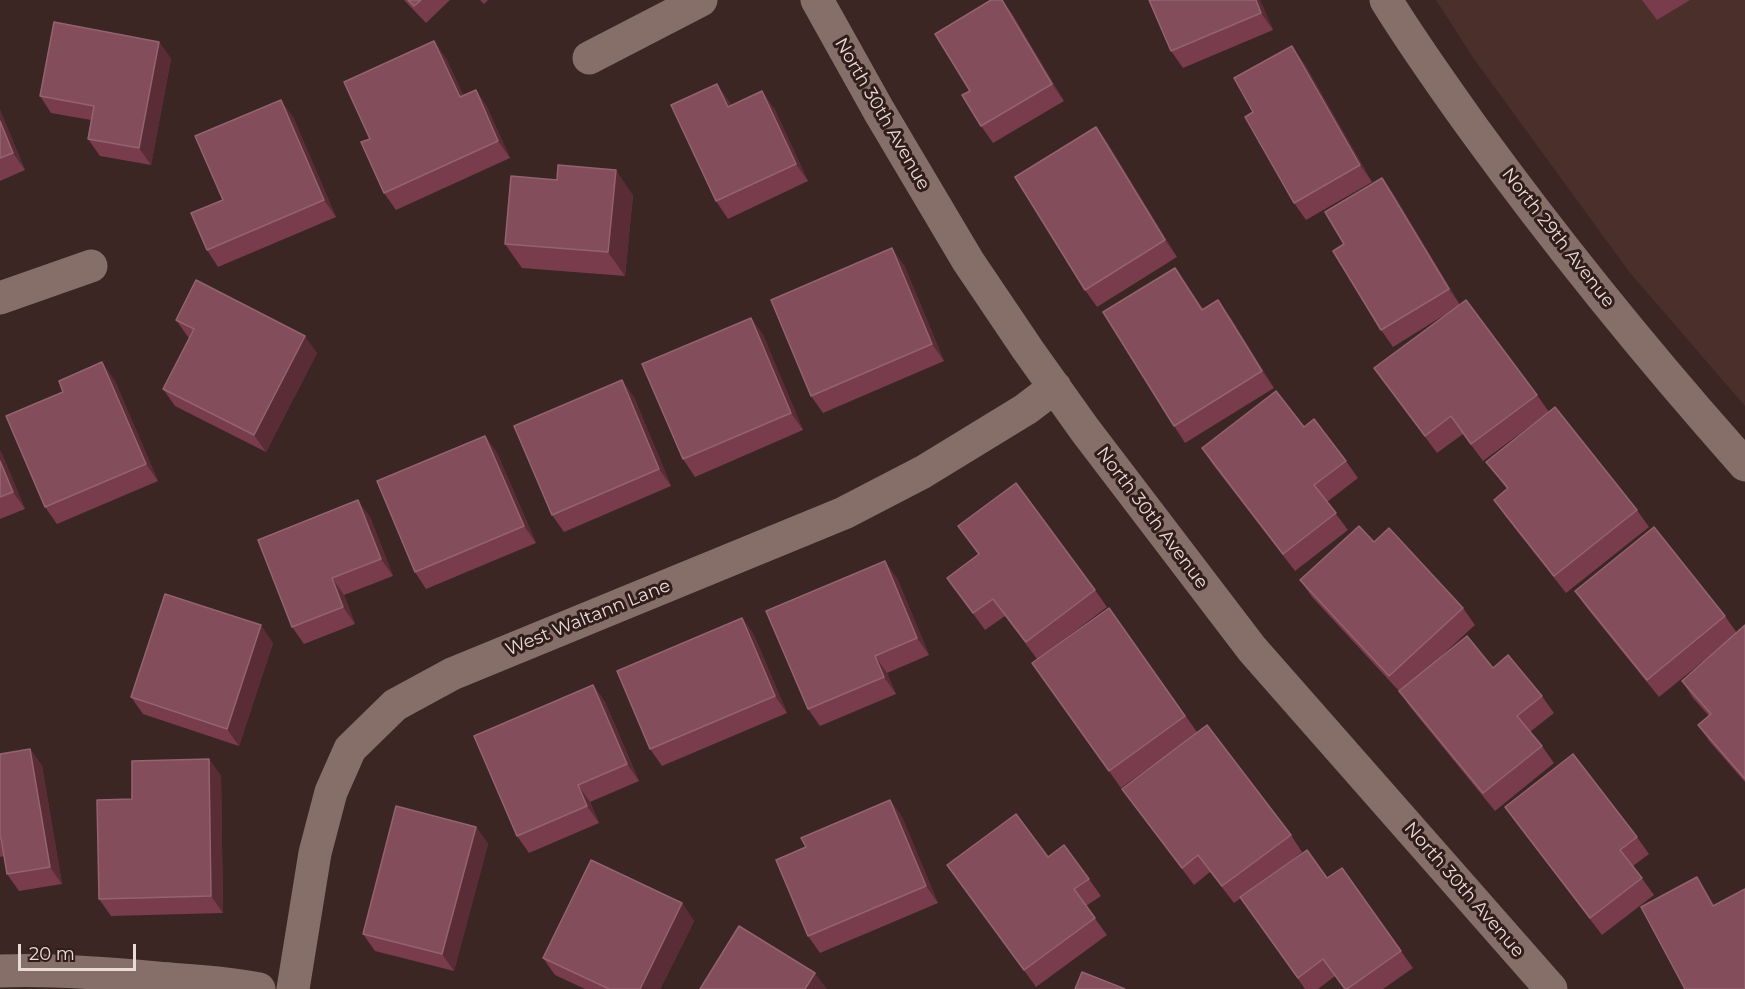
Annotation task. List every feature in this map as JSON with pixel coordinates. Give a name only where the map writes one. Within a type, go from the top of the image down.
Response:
[{"type":"street","points":[[589,58],[701,0]]},
{"type":"street","name":"North 30th Avenue","points":[[817,0],[879,111],[968,261],[1085,430],[1252,649],[1551,989]]},
{"type":"street","name":"North 29th Avenue","points":[[1386,0],[1411,41],[1531,208],[1689,402],[1745,465]]},
{"type":"street","points":[[0,298],[91,266]]},
{"type":"street","name":"West Waltann Lane","points":[[293,989],[315,853],[331,792],[350,749],[395,705],[452,674],[844,513],[923,472],[1026,409],[1055,387]]},
{"type":"street","points":[[0,971],[27,970],[130,975],[259,989]]},
{"type":"shaded area","points":[[1436,0],[1745,0],[1745,406],[1630,273],[1474,59]]},
{"type":"building","points":[[408,0],[421,0],[414,6]]},
{"type":"building","points":[[991,0],[1002,0],[1052,84],[981,126],[962,95],[970,91],[935,34]]},
{"type":"building","points":[[1149,0],[1256,0],[1261,13],[1171,51]]},
{"type":"building","points":[[54,22],[159,42],[139,148],[88,139],[94,106],[40,96]]},
{"type":"building","points":[[434,41],[460,97],[476,90],[498,141],[384,193],[361,142],[370,139],[344,82]]},
{"type":"building","points":[[1292,46],[1360,165],[1294,203],[1245,117],[1253,112],[1234,78]]},
{"type":"building","points":[[717,84],[728,107],[762,91],[796,164],[716,201],[671,105]]},
{"type":"building","points":[[281,100],[324,200],[207,250],[191,213],[223,200],[195,136]]},
{"type":"building","points":[[0,121],[13,153],[0,158]]},
{"type":"building","points":[[1096,127],[1165,240],[1085,290],[1015,177]]},
{"type":"building","points":[[558,165],[616,170],[608,252],[505,244],[511,176],[557,180]]},
{"type":"building","points":[[1382,178],[1449,289],[1381,330],[1333,251],[1344,244],[1325,212]]},
{"type":"building","points":[[892,248],[932,344],[811,396],[771,300]]},
{"type":"building","points":[[1175,268],[1202,310],[1218,300],[1262,371],[1174,426],[1103,312]]},
{"type":"building","points":[[196,280],[305,336],[254,435],[163,389],[194,329],[176,320]]},
{"type":"building","points":[[1466,300],[1537,395],[1471,444],[1451,416],[1425,436],[1374,368]]},
{"type":"building","points":[[751,318],[791,413],[683,459],[642,364]]},
{"type":"building","points":[[102,362],[146,464],[45,507],[6,416],[63,392],[59,381]]},
{"type":"building","points":[[622,380],[659,469],[552,515],[514,426]]},
{"type":"building","points":[[1276,391],[1304,427],[1314,419],[1346,461],[1314,485],[1336,513],[1283,554],[1202,448]]},
{"type":"building","points":[[1555,407],[1637,510],[1554,576],[1494,500],[1508,488],[1486,462]]},
{"type":"building","points":[[485,436],[524,526],[415,572],[377,481]]},
{"type":"building","points":[[0,461],[13,492],[0,497]]},
{"type":"building","points":[[1016,483],[1095,590],[1026,642],[993,599],[973,613],[947,578],[979,554],[958,526]]},
{"type":"building","points":[[358,500],[381,559],[332,578],[343,607],[292,627],[258,540]]},
{"type":"building","points":[[1359,526],[1374,542],[1389,528],[1463,608],[1389,676],[1300,580]]},
{"type":"building","points":[[1654,527],[1725,616],[1647,680],[1575,591]]},
{"type":"building","points":[[885,561],[917,638],[875,656],[884,677],[808,709],[766,611]]},
{"type":"building","points":[[165,594],[261,625],[227,729],[131,697]]},
{"type":"building","points":[[1109,608],[1185,716],[1109,771],[1032,663]]},
{"type":"building","points":[[742,618],[775,696],[650,749],[617,671]]},
{"type":"building","points":[[1745,625],[1745,779],[1698,725],[1711,714],[1682,681]]},
{"type":"building","points":[[1467,636],[1493,668],[1508,655],[1542,696],[1517,716],[1542,746],[1483,793],[1399,691]]},
{"type":"building","points":[[593,685],[627,764],[578,785],[587,806],[517,836],[474,736]]},
{"type":"building","points":[[1207,725],[1291,835],[1222,886],[1198,855],[1182,868],[1122,789]]},
{"type":"building","points":[[30,749],[50,867],[7,874],[0,838],[0,754]]},
{"type":"building","points":[[1573,754],[1637,837],[1620,850],[1642,878],[1590,918],[1505,807]]},
{"type":"building","points":[[209,759],[211,896],[99,899],[97,800],[132,799],[132,761]]},
{"type":"building","points":[[890,800],[926,886],[808,936],[776,860],[806,847],[801,838]]},
{"type":"building","points":[[396,806],[476,827],[442,954],[363,934]]},
{"type":"building","points":[[1016,814],[1048,857],[1064,845],[1089,879],[1074,889],[1095,918],[1024,970],[947,865]]},
{"type":"building","points":[[1307,850],[1327,878],[1342,868],[1401,951],[1347,989],[1323,959],[1298,978],[1240,897]]},
{"type":"building","points":[[591,860],[682,903],[640,989],[609,989],[543,958]]},
{"type":"building","points":[[1697,877],[1713,906],[1745,889],[1745,989],[1685,989],[1641,907]]},
{"type":"building","points":[[739,926],[815,973],[805,989],[700,989]]},
{"type":"building","points":[[1082,972],[1125,989],[1075,989]]}]
